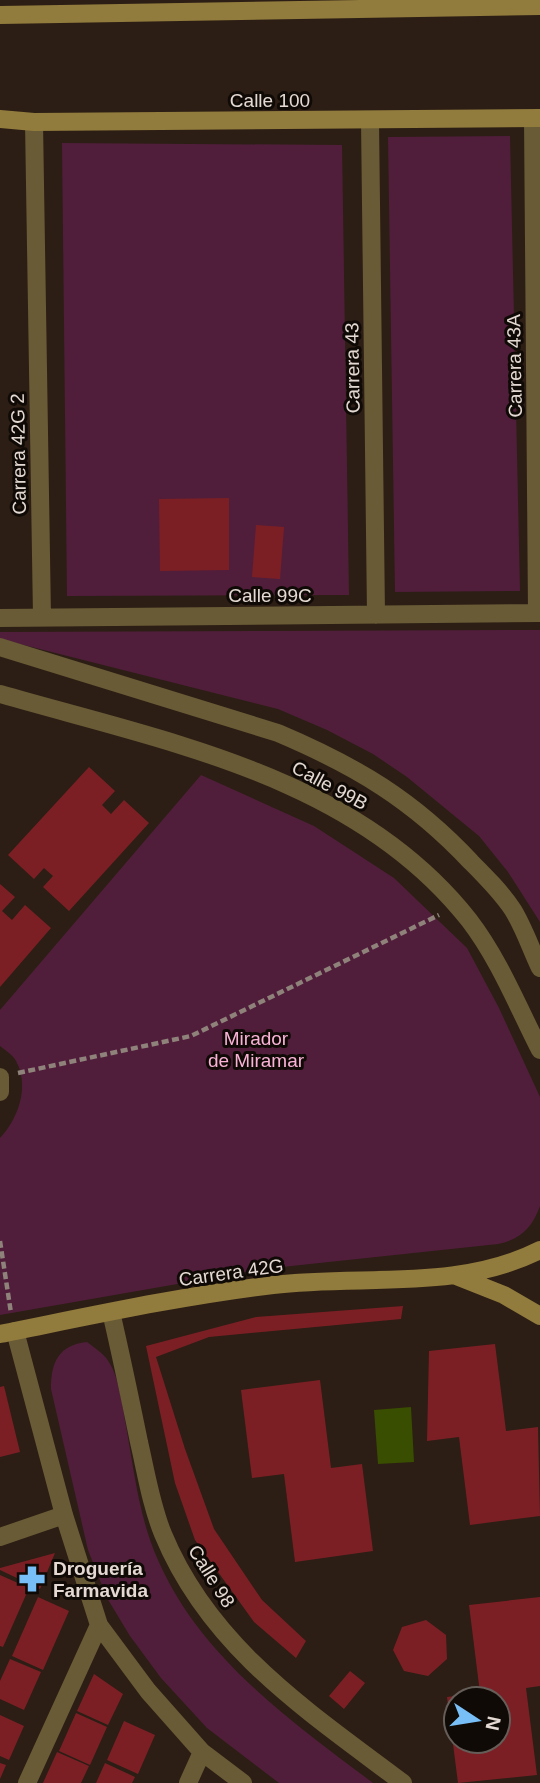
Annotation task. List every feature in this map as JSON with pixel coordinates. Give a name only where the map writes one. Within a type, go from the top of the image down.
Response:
[{"type":"street","points":[[0,15],[540,6]]},
{"type":"street","name":"Calle 100","points":[[0,118],[34,122],[536,118]]},
{"type":"street","name":"Carrera 43A","points":[[536,118],[539,613]]},
{"type":"street","name":"Carrera 43","points":[[370,121],[376,615]]},
{"type":"street","name":"Carrera 42G 2","points":[[34,122],[42,618]]},
{"type":"street","name":"Calle 99C","points":[[0,618],[539,613]]},
{"type":"street","name":"Calle 99B","points":[[0,647],[278,733],[312,747],[390,790],[437,827],[493,884],[513,911],[540,968]]},
{"type":"street","name":"Calle 99B","points":[[0,694],[228,760],[296,787],[348,816],[415,864],[457,906],[488,947],[540,1050]]},
{"type":"street","points":[[0,1077],[0,1092]]},
{"type":"street","name":"Carrera 42G","points":[[8,1332],[274,1284],[456,1276],[512,1261],[540,1250]]},
{"type":"street","name":"Carrera 42G","points":[[456,1276],[504,1295],[540,1316]]},
{"type":"street","name":"Calle 98","points":[[111,1312],[149,1489],[163,1534],[187,1580],[223,1633],[271,1682],[403,1783]]},
{"type":"street","points":[[8,1332],[99,1625],[148,1690],[202,1752],[243,1783]]},
{"type":"street","points":[[0,1537],[64,1515]]},
{"type":"street","points":[[27,1783],[99,1625]]},
{"type":"street","points":[[188,1783],[202,1752]]},
{"type":"path","points":[[0,1077],[191,1036],[457,906]]},
{"type":"path","points":[[0,1241],[8,1332]]},
{"type":"green space","points":[[510,136],[520,591],[395,592],[388,137]]},
{"type":"green space","points":[[62,143],[342,145],[349,595],[67,596]]},
{"type":"green space","points":[[540,630],[540,922],[508,872],[479,836],[407,777],[373,754],[278,709],[0,639],[0,632]]},
{"type":"green space","name":"Mirador de Miramar","points":[[201,775],[314,826],[394,878],[467,948],[499,1008],[540,1097],[540,1206],[525,1231],[498,1244],[263,1269],[0,1315],[0,1138],[17,1112],[22,1081],[15,1059],[0,1046],[0,1010]]},
{"type":"green space","points":[[87,1342],[106,1357],[116,1377],[146,1528],[158,1560],[176,1595],[198,1627],[250,1685],[373,1783],[279,1783],[207,1728],[161,1678],[130,1636],[107,1598],[88,1550],[51,1389],[58,1357],[69,1347]]},
{"type":"shaded area","points":[[411,1407],[414,1462],[378,1464],[374,1410]]},
{"type":"building","points":[[229,498],[229,570],[160,571],[159,499]]},
{"type":"building","points":[[256,525],[284,527],[280,579],[252,577]]},
{"type":"building","points":[[89,767],[115,791],[102,805],[111,814],[124,800],[149,823],[69,911],[43,887],[53,876],[44,868],[34,879],[8,855]]},
{"type":"building","points":[[0,884],[15,897],[2,911],[12,920],[25,905],[51,928],[0,987]]},
{"type":"building","points":[[403,1306],[401,1319],[209,1337],[156,1357],[214,1529],[262,1600],[306,1641],[296,1658],[254,1622],[195,1540],[175,1483],[146,1346],[256,1317]]},
{"type":"building","points":[[495,1344],[506,1431],[538,1427],[540,1516],[470,1525],[459,1437],[427,1441],[429,1351]]},
{"type":"building","points":[[320,1380],[331,1468],[362,1464],[373,1551],[295,1562],[284,1474],[252,1478],[241,1390]]},
{"type":"building","points":[[4,1386],[20,1452],[0,1457],[0,1387]]},
{"type":"building","name":"Droguería Farmavida","points":[[55,1553],[40,1589],[0,1570],[0,1568]]},
{"type":"building","points":[[0,1575],[29,1588],[3,1647],[0,1646]]},
{"type":"building","points":[[38,1597],[69,1611],[43,1670],[12,1656]]},
{"type":"building","points":[[540,1597],[540,1686],[526,1688],[537,1775],[458,1783],[454,1755],[512,1755],[512,1685],[479,1685],[469,1605]]},
{"type":"building","points":[[426,1620],[446,1635],[447,1659],[428,1676],[404,1671],[393,1650],[402,1627]]},
{"type":"building","points":[[10,1659],[41,1672],[24,1710],[0,1699],[0,1681]]},
{"type":"building","points":[[350,1671],[365,1683],[344,1709],[329,1696]]},
{"type":"building","points":[[94,1674],[123,1694],[108,1725],[77,1711]]},
{"type":"building","points":[[76,1713],[107,1727],[90,1765],[59,1751]]},
{"type":"building","points":[[0,1715],[24,1726],[9,1760],[0,1756]]},
{"type":"building","points":[[124,1721],[155,1735],[138,1774],[107,1760]]},
{"type":"building","points":[[57,1752],[89,1766],[81,1783],[43,1783]]},
{"type":"building","points":[[0,1763],[6,1765],[0,1779]]},
{"type":"building","points":[[105,1763],[135,1777],[132,1783],[96,1783]]},
{"type":"place","name":"Droguería Farmavida","points":[[32,1579]]}]
